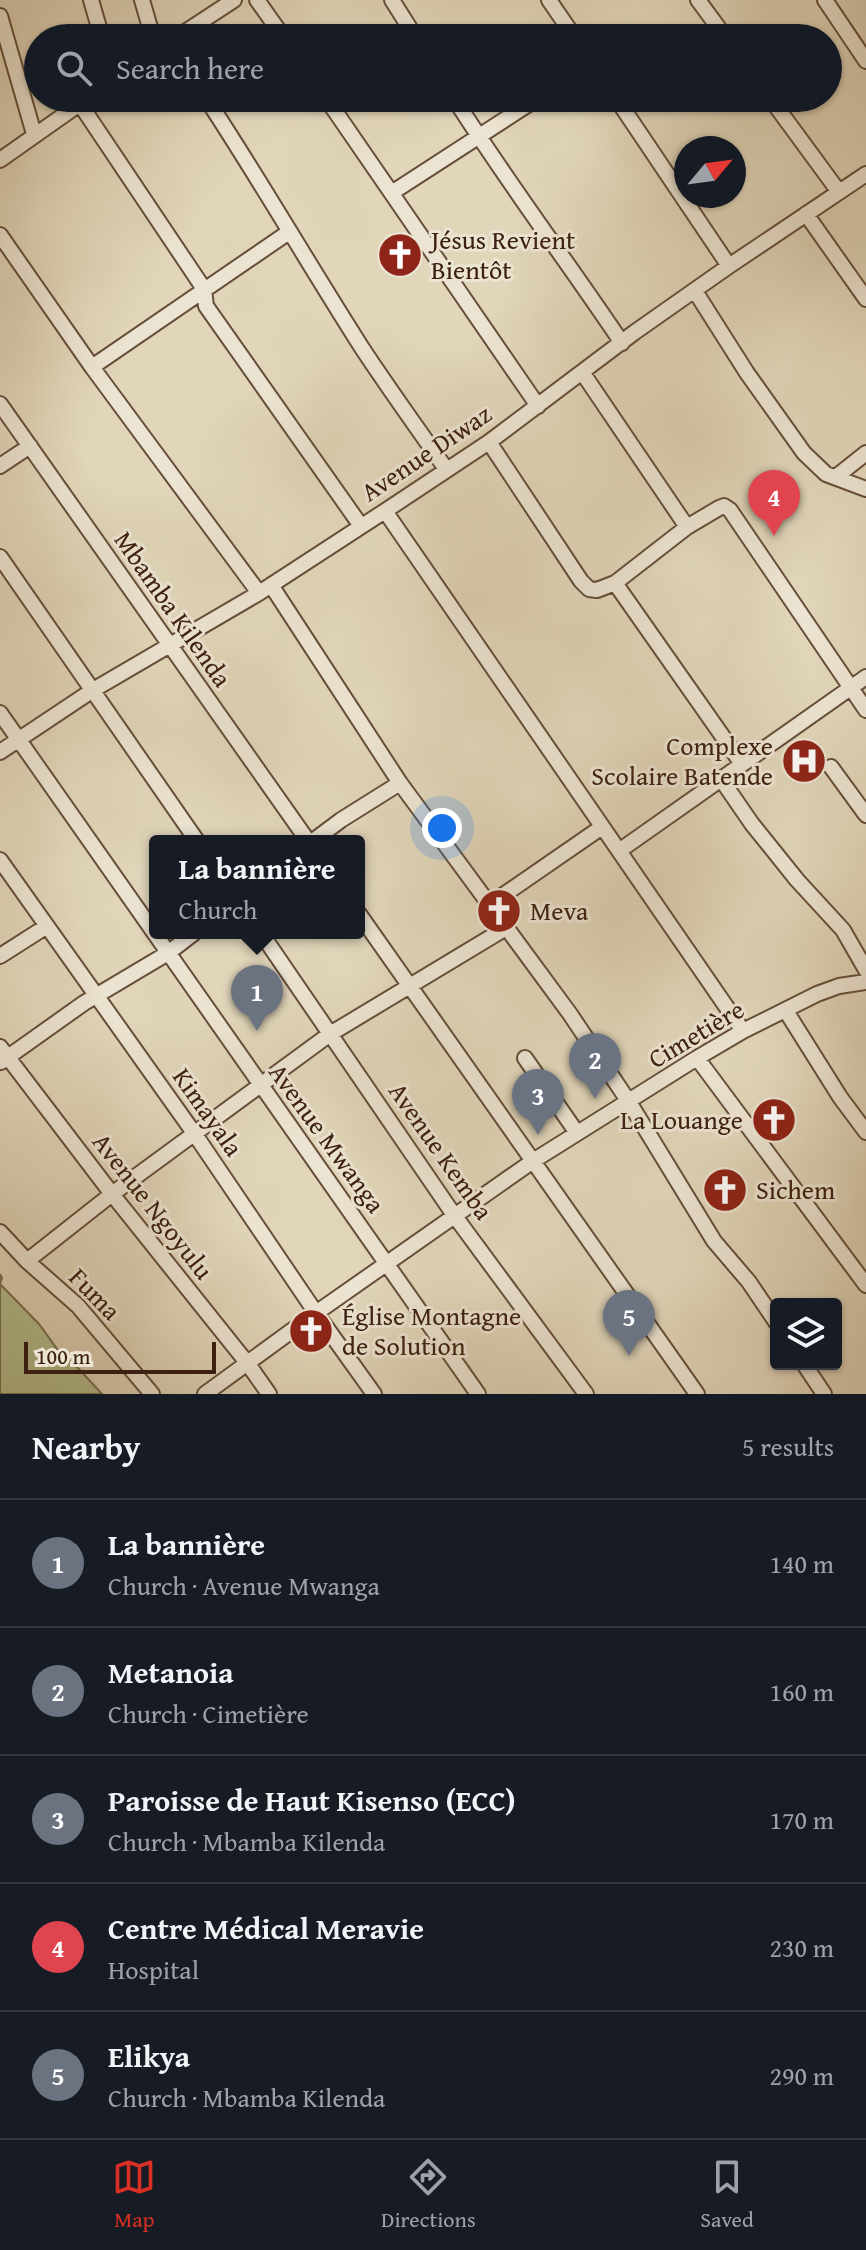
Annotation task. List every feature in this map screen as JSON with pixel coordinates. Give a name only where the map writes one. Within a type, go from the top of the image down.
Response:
[{"type":"street","points":[[91,0],[98,24]]},
{"type":"street","points":[[142,0],[149,24]]},
{"type":"street","points":[[197,24],[234,0]]},
{"type":"street","points":[[257,0],[274,24]]},
{"type":"street","points":[[392,0],[407,24]]},
{"type":"street","points":[[549,0],[565,24]]},
{"type":"street","points":[[698,0],[716,24]]},
{"type":"street","points":[[825,0],[841,24]]},
{"type":"street","points":[[0,16],[24,99]]},
{"type":"street","points":[[842,25],[866,61]]},
{"type":"street","points":[[28,112],[34,134]]},
{"type":"street","points":[[0,160],[67,112]]},
{"type":"street","points":[[91,112],[204,289],[206,306],[361,526]]},
{"type":"street","points":[[215,112],[364,351],[446,469]]},
{"type":"street","points":[[336,112],[538,406]]},
{"type":"street","points":[[463,112],[622,343]]},
{"type":"street","points":[[393,192],[516,112]]},
{"type":"street","points":[[625,112],[729,266]]},
{"type":"street","points":[[780,112],[839,192]]},
{"type":"street","name":"Avenue Diwaz","points":[[0,752],[93,690],[265,589],[489,442],[729,266],[866,174]]},
{"type":"street","points":[[806,214],[866,299]]},
{"type":"street","points":[[92,367],[289,232]]},
{"type":"street","points":[[0,235],[92,367],[265,589],[400,783],[570,1014],[629,1102],[714,1241],[749,1282],[770,1313]]},
{"type":"street","points":[[695,291],[747,373],[804,453],[826,474],[866,489]]},
{"type":"street","points":[[582,372],[687,527]]},
{"type":"street","name":"Mbamba Kilenda","points":[[0,404],[306,835]]},
{"type":"street","points":[[489,442],[589,589],[597,590],[615,583],[687,527],[719,508],[727,507],[866,710]]},
{"type":"street","points":[[0,466],[30,446]]},
{"type":"street","points":[[837,476],[866,453]]},
{"type":"street","points":[[385,511],[743,1031]]},
{"type":"street","points":[[0,557],[193,835]]},
{"type":"street","points":[[615,583],[742,764]]},
{"type":"street","points":[[619,851],[866,677]]},
{"type":"street","name":"Avenue Mwanga","points":[[0,713],[149,926]]},
{"type":"street","points":[[831,767],[866,815]]},
{"type":"street","points":[[721,779],[797,880],[843,930],[866,970]]},
{"type":"street","points":[[319,835],[400,783]]},
{"type":"street","points":[[489,905],[602,827]]},
{"type":"street","name":"Kimayala","points":[[0,860],[374,1394]]},
{"type":"street","points":[[365,923],[697,1394]]},
{"type":"street","points":[[0,956],[47,926]]},
{"type":"street","points":[[27,1261],[112,1194],[330,1034],[506,928]]},
{"type":"street","name":"Avenue Mwanga","points":[[158,939],[478,1394]]},
{"type":"street","points":[[2,1056],[186,939]]},
{"type":"street","name":"Avenue Kemba","points":[[265,939],[454,1215],[586,1394]]},
{"type":"street","name":"Cimetière","points":[[205,1394],[533,1161],[697,1058],[817,994],[866,981]]},
{"type":"street","points":[[786,1011],[866,1132]]},
{"type":"street","name":"Avenue Ngoyulu","points":[[2,1056],[269,1394]]},
{"type":"street","points":[[525,1058],[577,1133]]},
{"type":"street","points":[[697,1058],[866,1285]]},
{"type":"street","name":"Fuma","points":[[0,1232],[27,1261],[78,1306],[152,1394]]},
{"type":"street","points":[[808,1370],[824,1394]]},
{"type":"green space","points":[[0,1284],[39,1324],[60,1353],[102,1394],[0,1394]]},
{"type":"place","name":"Jésus Revient Bientôt","points":[[400,255]]},
{"type":"place","name":"Centre Médical Meravie","points":[[774,536]]},
{"type":"place","name":"Complexe Scolaire Batende","points":[[804,761]]},
{"type":"place","name":"Meva","points":[[499,911]]},
{"type":"place","name":"La bannière","points":[[257,1031]]},
{"type":"place","name":"Metanoia","points":[[595,1099]]},
{"type":"place","name":"La Louange","points":[[774,1120]]},
{"type":"place","name":"Paroisse de Haut Kisenso (ECC)","points":[[538,1135]]},
{"type":"place","name":"Sichem","points":[[725,1190]]},
{"type":"place","name":"Église Montagne de Solution","points":[[311,1331]]},
{"type":"place","name":"Elikya","points":[[629,1356]]}]
